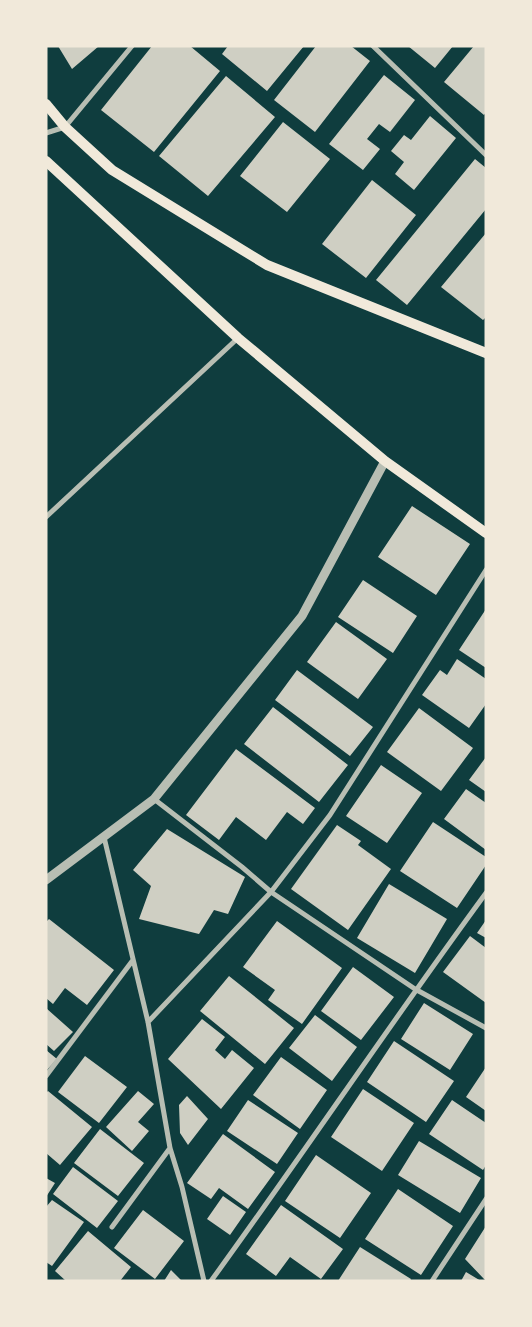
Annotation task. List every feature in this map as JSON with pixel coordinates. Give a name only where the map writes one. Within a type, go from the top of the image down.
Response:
[{"type":"main road","points":[[46,104],[65,128],[112,170],[267,265],[486,353]]},
{"type":"main road","points":[[46,161],[238,338],[385,461],[486,533]]},
{"type":"street","points":[[46,133],[65,128],[132,46]]},
{"type":"street","points":[[374,46],[486,155]]},
{"type":"street","points":[[46,517],[238,338]]},
{"type":"street","points":[[46,880],[154,799],[302,616],[385,461]]},
{"type":"street","points":[[148,1022],[271,892],[330,815],[486,570]]},
{"type":"street","points":[[154,799],[271,892],[415,990],[486,1028]]},
{"type":"street","points":[[104,836],[148,1022],[170,1148],[182,1187],[204,1281]]},
{"type":"street","points":[[211,1281],[258,1217],[415,990],[486,893]]},
{"type":"street","points":[[46,1076],[133,960]]},
{"type":"street","points":[[112,1227],[170,1148]]},
{"type":"street","points":[[432,1281],[486,1199]]},
{"type":"building","points":[[58,46],[99,46],[72,69]]},
{"type":"building","points":[[152,46],[190,46],[220,71],[154,152],[101,110]]},
{"type":"building","points":[[228,46],[304,46],[267,91],[222,54]]},
{"type":"building","points":[[316,46],[351,46],[370,61],[315,132],[274,100]]},
{"type":"building","points":[[408,46],[453,46],[435,68]]},
{"type":"building","points":[[474,46],[486,46],[486,112],[484,115],[444,82]]},
{"type":"building","points":[[384,75],[415,100],[390,132],[379,124],[367,139],[380,149],[363,170],[329,144]]},
{"type":"building","points":[[226,76],[275,117],[208,196],[159,156]]},
{"type":"building","points":[[430,116],[456,138],[414,190],[395,174],[404,162],[391,151],[404,135],[411,140]]},
{"type":"building","points":[[283,122],[330,159],[287,212],[240,176]]},
{"type":"building","points":[[475,159],[486,168],[486,209],[407,305],[376,280]]},
{"type":"building","points":[[372,180],[416,215],[366,278],[322,244]]},
{"type":"building","points":[[486,233],[486,317],[483,320],[441,287]]},
{"type":"building","points":[[412,506],[470,544],[436,595],[378,557]]},
{"type":"building","points":[[363,580],[417,616],[393,653],[338,617]]},
{"type":"building","points":[[486,609],[486,668],[459,650]]},
{"type":"building","points":[[336,622],[387,659],[358,699],[307,662]]},
{"type":"building","points":[[457,659],[486,679],[486,704],[469,728],[422,695],[440,670],[447,675]]},
{"type":"building","points":[[297,670],[373,727],[350,756],[275,700]]},
{"type":"building","points":[[273,707],[348,765],[319,802],[244,744]]},
{"type":"building","points":[[419,708],[473,748],[441,791],[387,752]]},
{"type":"building","points":[[236,749],[315,808],[303,824],[287,812],[266,840],[236,817],[219,840],[186,815]]},
{"type":"building","points":[[486,757],[486,792],[469,780]]},
{"type":"building","points":[[381,765],[422,793],[387,843],[346,816]]},
{"type":"building","points":[[466,789],[486,803],[486,850],[444,819]]},
{"type":"building","points":[[433,822],[486,857],[486,865],[457,908],[400,871]]},
{"type":"building","points":[[337,825],[361,841],[358,845],[391,869],[348,930],[291,889]]},
{"type":"building","points":[[167,829],[245,877],[228,914],[214,910],[199,934],[139,919],[151,886],[133,870]]},
{"type":"building","points":[[389,884],[447,919],[415,973],[357,938]]},
{"type":"building","points":[[49,919],[114,970],[87,1005],[65,988],[53,1004],[46,998],[46,922]]},
{"type":"building","points":[[486,920],[486,938],[477,933]]},
{"type":"building","points":[[277,921],[342,968],[302,1024],[268,1000],[275,990],[243,967]]},
{"type":"building","points":[[470,936],[486,948],[486,1003],[443,972]]},
{"type":"building","points":[[353,967],[394,997],[361,1040],[321,1011]]},
{"type":"building","points":[[229,976],[294,1028],[265,1064],[200,1011]]},
{"type":"building","points":[[424,1003],[473,1034],[450,1070],[401,1039]]},
{"type":"building","points":[[46,1008],[73,1032],[54,1051],[46,1044]]},
{"type":"building","points":[[315,1015],[357,1047],[332,1081],[289,1048]]},
{"type":"building","points":[[202,1019],[225,1037],[215,1050],[225,1059],[232,1050],[254,1068],[221,1109],[168,1059]]},
{"type":"building","points":[[394,1041],[454,1081],[426,1122],[367,1082]]},
{"type":"building","points":[[46,1050],[57,1059],[46,1071]]},
{"type":"building","points":[[85,1056],[127,1087],[99,1123],[58,1092]]},
{"type":"building","points":[[281,1057],[327,1090],[300,1129],[253,1095]]},
{"type":"building","points":[[486,1067],[486,1111],[466,1097]]},
{"type":"building","points":[[363,1089],[414,1123],[382,1171],[331,1137]]},
{"type":"building","points":[[48,1091],[92,1127],[60,1165],[46,1153],[46,1093]]},
{"type":"building","points":[[138,1091],[154,1104],[138,1122],[149,1131],[132,1151],[106,1127]]},
{"type":"building","points":[[187,1096],[208,1119],[188,1145],[180,1133],[179,1105]]},
{"type":"building","points":[[248,1100],[298,1133],[277,1164],[227,1131]]},
{"type":"building","points":[[452,1100],[486,1123],[486,1165],[483,1170],[429,1134]]},
{"type":"building","points":[[100,1129],[144,1163],[118,1196],[74,1163]]},
{"type":"building","points":[[223,1134],[275,1172],[248,1209],[219,1188],[211,1199],[187,1183]]},
{"type":"building","points":[[419,1141],[481,1178],[460,1213],[398,1175]]},
{"type":"building","points":[[316,1155],[371,1193],[340,1238],[285,1201]]},
{"type":"building","points":[[73,1167],[118,1201],[97,1228],[53,1194]]},
{"type":"building","points":[[46,1178],[55,1183],[46,1197]]},
{"type":"building","points":[[398,1189],[453,1226],[421,1275],[365,1239]]},
{"type":"building","points":[[223,1196],[246,1212],[230,1235],[207,1219]]},
{"type":"building","points":[[52,1200],[84,1222],[52,1266],[46,1262],[46,1207]]},
{"type":"building","points":[[281,1205],[343,1249],[321,1279],[290,1257],[276,1276],[246,1254]]},
{"type":"building","points":[[143,1210],[184,1241],[155,1279],[114,1248]]},
{"type":"building","points":[[486,1226],[486,1279],[484,1279],[465,1259]]},
{"type":"building","points":[[88,1231],[131,1267],[120,1281],[66,1281],[55,1271]]},
{"type":"building","points":[[360,1247],[411,1279],[410,1281],[338,1281]]},
{"type":"building","points":[[171,1270],[182,1281],[164,1281]]},
{"type":"building","points":[[466,1272],[481,1281],[461,1281]]}]
